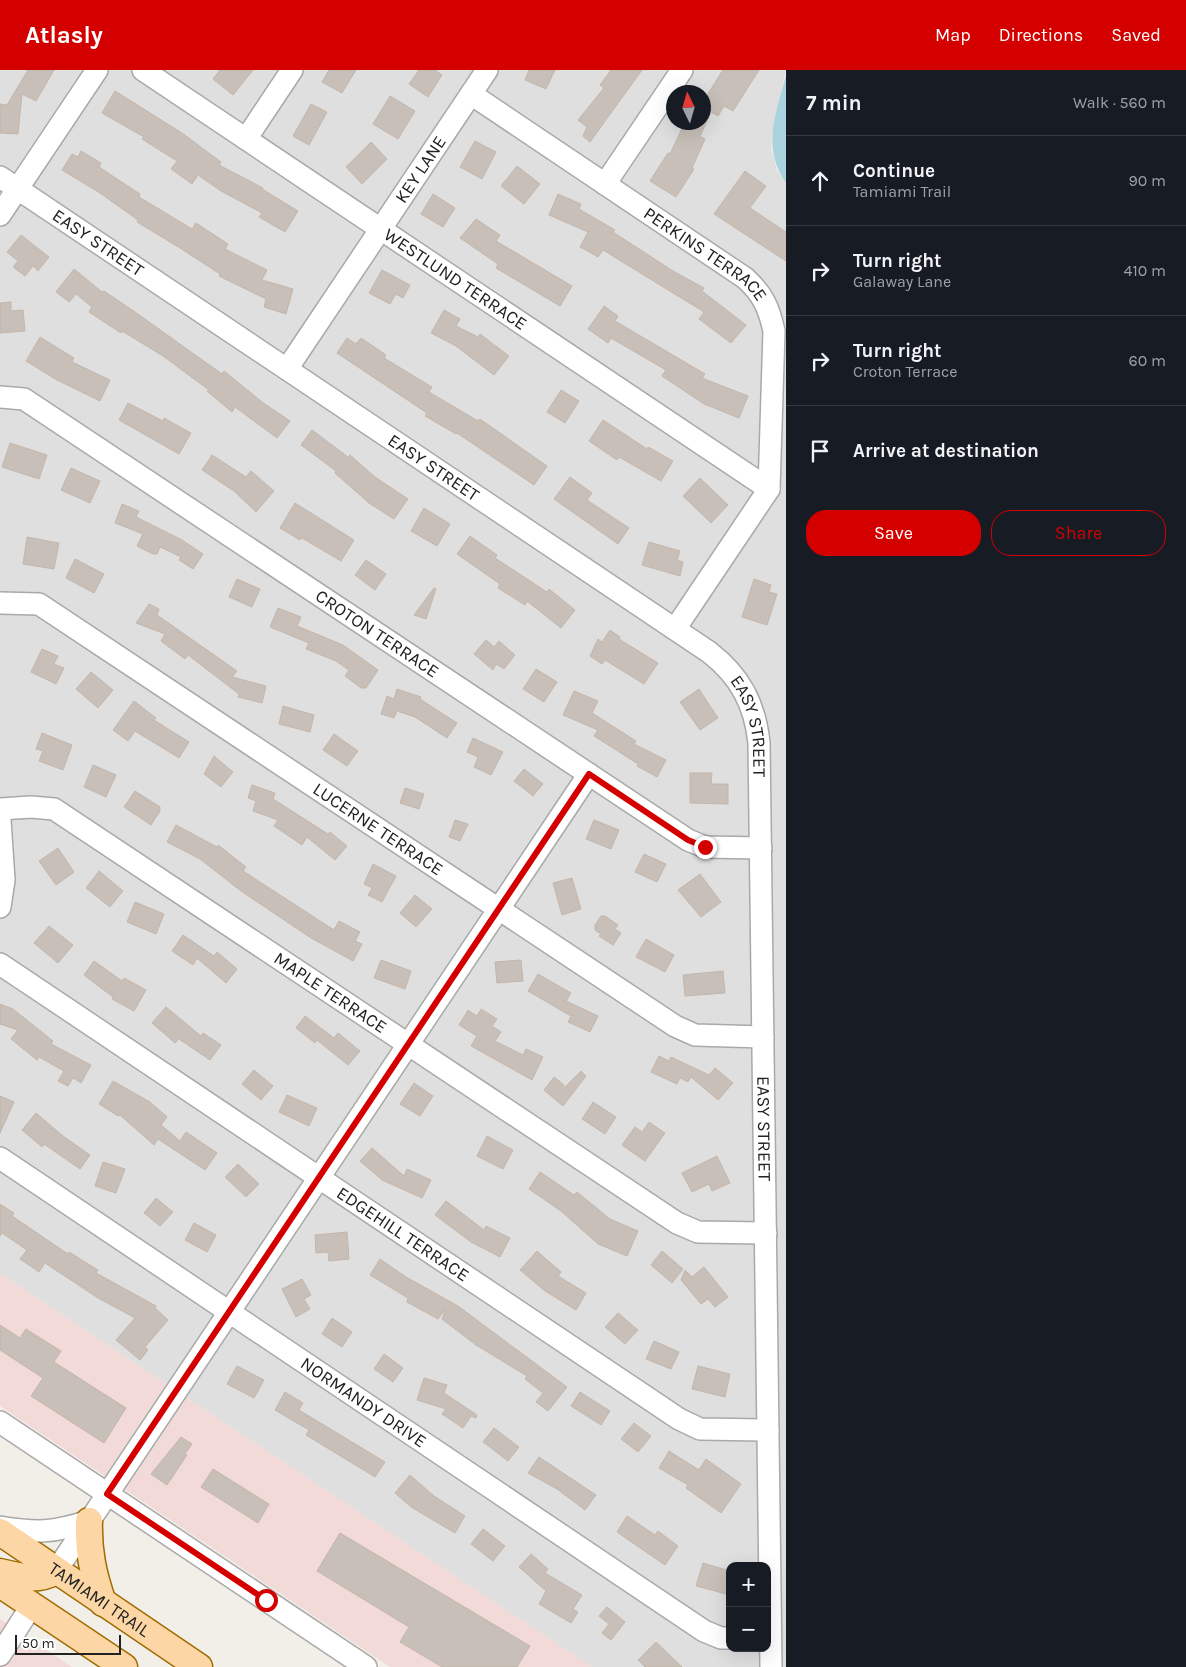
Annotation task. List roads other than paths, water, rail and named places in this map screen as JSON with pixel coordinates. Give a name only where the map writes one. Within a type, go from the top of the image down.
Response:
[{"type":"main road","points":[[89,1521],[88,1544],[91,1567],[103,1603]]},
{"type":"main road","name":"TAMIAMI TRAIL","points":[[0,1532],[199,1667]]},
{"type":"main road","points":[[0,1572],[27,1578],[45,1577],[56,1571]]},
{"type":"main road","points":[[0,1584],[124,1667]]},
{"type":"street","points":[[0,214],[9,183],[97,70]]},
{"type":"street","name":"WESTLUND TERRACE","points":[[143,70],[768,489]]},
{"type":"street","points":[[246,139],[292,70]]},
{"type":"street","name":"KEY LANE","points":[[287,369],[487,70]]},
{"type":"street","points":[[605,184],[682,70]]},
{"type":"street","name":"PERKINS TERRACE","points":[[471,94],[745,278],[758,290],[770,309],[774,331],[768,489]]},
{"type":"street","name":"EASY STREET","points":[[9,183],[675,629],[724,663],[736,676],[753,708],[759,742],[769,1607]]},
{"type":"street","name":"CROTON TERRACE","points":[[0,397],[24,399],[688,840],[705,847],[761,848]]},
{"type":"street","points":[[675,629],[768,489]]},
{"type":"street","name":"LUCERNE TERRACE","points":[[0,603],[39,604],[674,1026],[695,1035],[763,1036]]},
{"type":"street","points":[[56,1571],[589,774]]},
{"type":"street","name":"MAPLE TERRACE","points":[[0,810],[32,807],[54,810],[409,1043],[677,1223],[698,1232],[766,1233]]},
{"type":"street","points":[[0,820],[4,880],[0,906]]},
{"type":"street","name":"EDGEHILL TERRACE","points":[[0,964],[680,1420],[700,1428],[768,1430]]},
{"type":"street","name":"NORMANDY DRIVE","points":[[0,1158],[704,1631],[721,1638],[726,1638]]},
{"type":"street","points":[[0,1422],[366,1667]]},
{"type":"street","points":[[0,1527],[38,1533],[64,1530],[89,1521]]},
{"type":"street","points":[[0,1655],[32,1605]]},
{"type":"street","name":"EASY STREET","points":[[770,1652],[771,1667]]},
{"type":"water","points":[[786,75],[786,183],[778,170],[772,143],[775,117]]}]
